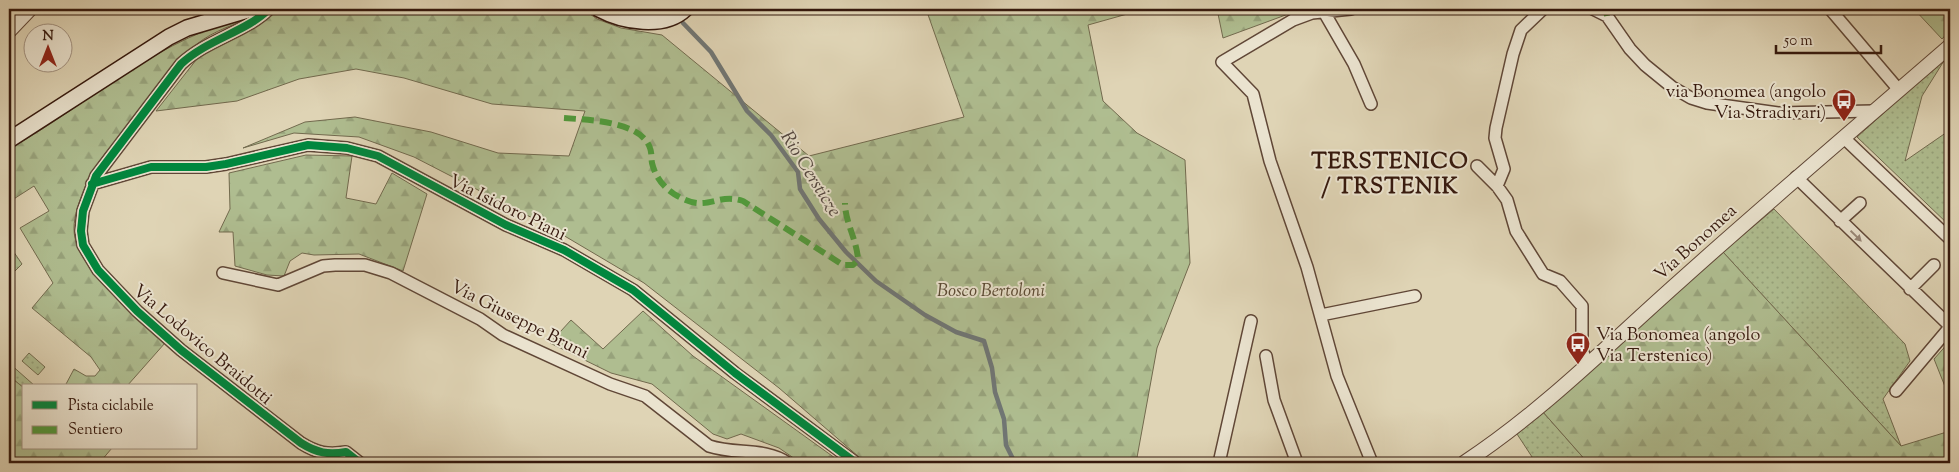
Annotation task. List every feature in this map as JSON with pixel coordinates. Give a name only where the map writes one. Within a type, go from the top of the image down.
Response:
[{"type":"main road","points":[[9,140],[169,37],[187,28],[251,9]]},
{"type":"main road","points":[[599,9],[610,15],[630,20],[670,18],[685,9]]},
{"type":"street","points":[[9,31],[30,9]]},
{"type":"street","name":"Via Lodovico Braidotti","points":[[269,9],[251,22],[194,52],[181,64],[138,122],[112,151],[92,184],[82,216],[83,245],[98,270],[120,295],[182,350],[296,440],[320,453],[329,455],[346,452],[360,463]]},
{"type":"street","points":[[1351,9],[1312,13],[1293,20],[1222,62],[1253,94],[1270,161],[1295,228],[1321,315],[1336,376],[1372,463]]},
{"type":"street","points":[[1498,186],[1504,169],[1496,138],[1496,128],[1513,54],[1521,30],[1542,9]]},
{"type":"street","points":[[1593,9],[1607,16],[1630,49],[1645,66],[1672,87],[1691,98],[1707,103],[1778,113],[1873,112]]},
{"type":"street","points":[[1830,9],[1899,90]]},
{"type":"street","points":[[1324,12],[1354,64],[1371,104]]},
{"type":"street","name":"Via Bonomea","points":[[1464,463],[1538,409],[1796,177],[1950,46]]},
{"type":"street","points":[[1844,138],[1950,239]]},
{"type":"street","name":"Via Isidoro Piani","points":[[92,184],[151,167],[216,166],[308,145],[347,148],[378,156],[506,225],[564,250],[634,290],[735,373],[856,463]]},
{"type":"street","points":[[1477,166],[1498,186],[1506,200],[1516,231],[1524,247],[1535,259],[1543,274],[1560,281],[1582,306],[1582,350],[1588,364]]},
{"type":"street","points":[[1796,177],[1950,326],[1896,391]]},
{"type":"street","points":[[1840,221],[1860,204]]},
{"type":"street","points":[[1910,289],[1934,264]]},
{"type":"street","name":"Via Giuseppe Bruni","points":[[223,273],[278,285],[324,266],[365,265],[392,272],[504,335],[610,384],[644,396],[710,446],[719,450],[764,453],[788,463]]},
{"type":"street","points":[[1321,315],[1415,296]]},
{"type":"street","points":[[1219,463],[1251,321]]},
{"type":"street","points":[[1266,356],[1274,400],[1296,463]]},
{"type":"green space","name":"Bosco Bertoloni","points":[[278,9],[583,9],[597,19],[621,28],[662,35],[809,156],[964,117],[926,9],[1145,9],[1088,25],[1103,101],[1137,133],[1185,160],[1190,263],[1157,348],[1136,463],[866,463],[779,388],[644,283],[546,225],[414,157],[359,137],[294,133],[243,148],[305,122],[355,117],[431,132],[498,153],[569,156],[585,111],[492,104],[404,78],[356,69],[299,79],[237,101],[156,111],[200,55],[259,23]]},
{"type":"green space","points":[[1217,9],[1302,9],[1223,38]]},
{"type":"green space","points":[[1914,9],[1950,9],[1950,30],[1942,39]]},
{"type":"green space","points":[[255,16],[210,35],[189,51],[175,66],[99,162],[80,200],[75,219],[75,238],[88,265],[113,294],[165,343],[129,384],[66,384],[74,369],[86,376],[95,376],[100,370],[91,357],[32,308],[53,283],[20,228],[49,211],[34,186],[9,202],[9,149],[157,54],[188,38],[221,25]]},
{"type":"green space","points":[[1947,56],[1922,96],[1905,161],[1950,130],[1950,226],[1857,137]]},
{"type":"green space","points":[[306,155],[352,156],[346,198],[376,204],[392,173],[427,194],[403,271],[359,254],[314,255],[302,253],[290,261],[284,276],[267,275],[235,266],[233,232],[219,232],[230,209],[229,173]]},
{"type":"green space","points":[[1774,209],[1905,344],[1910,361],[1883,399],[1901,446],[1723,252]]},
{"type":"green space","points":[[9,245],[22,264],[9,277]]},
{"type":"green space","points":[[1723,252],[1901,446],[1950,431],[1950,463],[1588,463],[1543,412]]},
{"type":"green space","points":[[643,311],[693,356],[842,463],[801,463],[779,448],[741,434],[727,439],[713,434],[652,384],[611,373],[550,343],[571,320],[603,349]]},
{"type":"green space","points":[[1950,341],[1950,399],[1934,359]]},
{"type":"green space","points":[[29,353],[45,367],[38,375],[22,361]]},
{"type":"green space","points":[[9,363],[33,384],[22,384],[22,386],[9,376]]},
{"type":"green space","points":[[9,376],[22,386],[22,450],[110,450],[101,461],[103,463],[9,463]]},
{"type":"green space","points":[[1543,412],[1588,463],[1536,463],[1517,434]]},
{"type":"waterway","name":"Rio Cersticze","points":[[683,23],[711,52],[747,111],[771,135],[798,172],[800,189],[819,219],[846,252],[876,281],[925,315],[956,332],[984,341],[992,368],[995,392],[1004,419],[1006,445],[1015,463]]},
{"type":"marked path","points":[[1606,9],[1607,16]]},
{"type":"marked path","points":[[564,118],[599,121],[625,127],[636,132],[645,139],[650,148],[653,168],[657,177],[674,194],[695,203],[725,199],[743,201],[843,265],[853,265],[858,260],[845,203]]},
{"type":"cycle path","points":[[269,9],[249,24],[203,48],[181,64],[96,176],[83,211],[81,231],[83,245],[98,270],[137,311],[181,350],[301,443],[323,452],[346,452],[360,463]]},
{"type":"cycle path","points":[[92,184],[151,167],[206,167],[308,145],[347,148],[378,156],[506,225],[564,250],[633,290],[735,373],[856,463]]},
{"type":"place","name":"via Bonomea (angolo Via Stradivari)","points":[[1844,122]]},
{"type":"place","name":"Via Bonomea (angolo Via Terstenico)","points":[[1578,365]]},
{"type":"district","name":"TERSTENICO / TRSTENIK","points":[[1390,172]]}]
